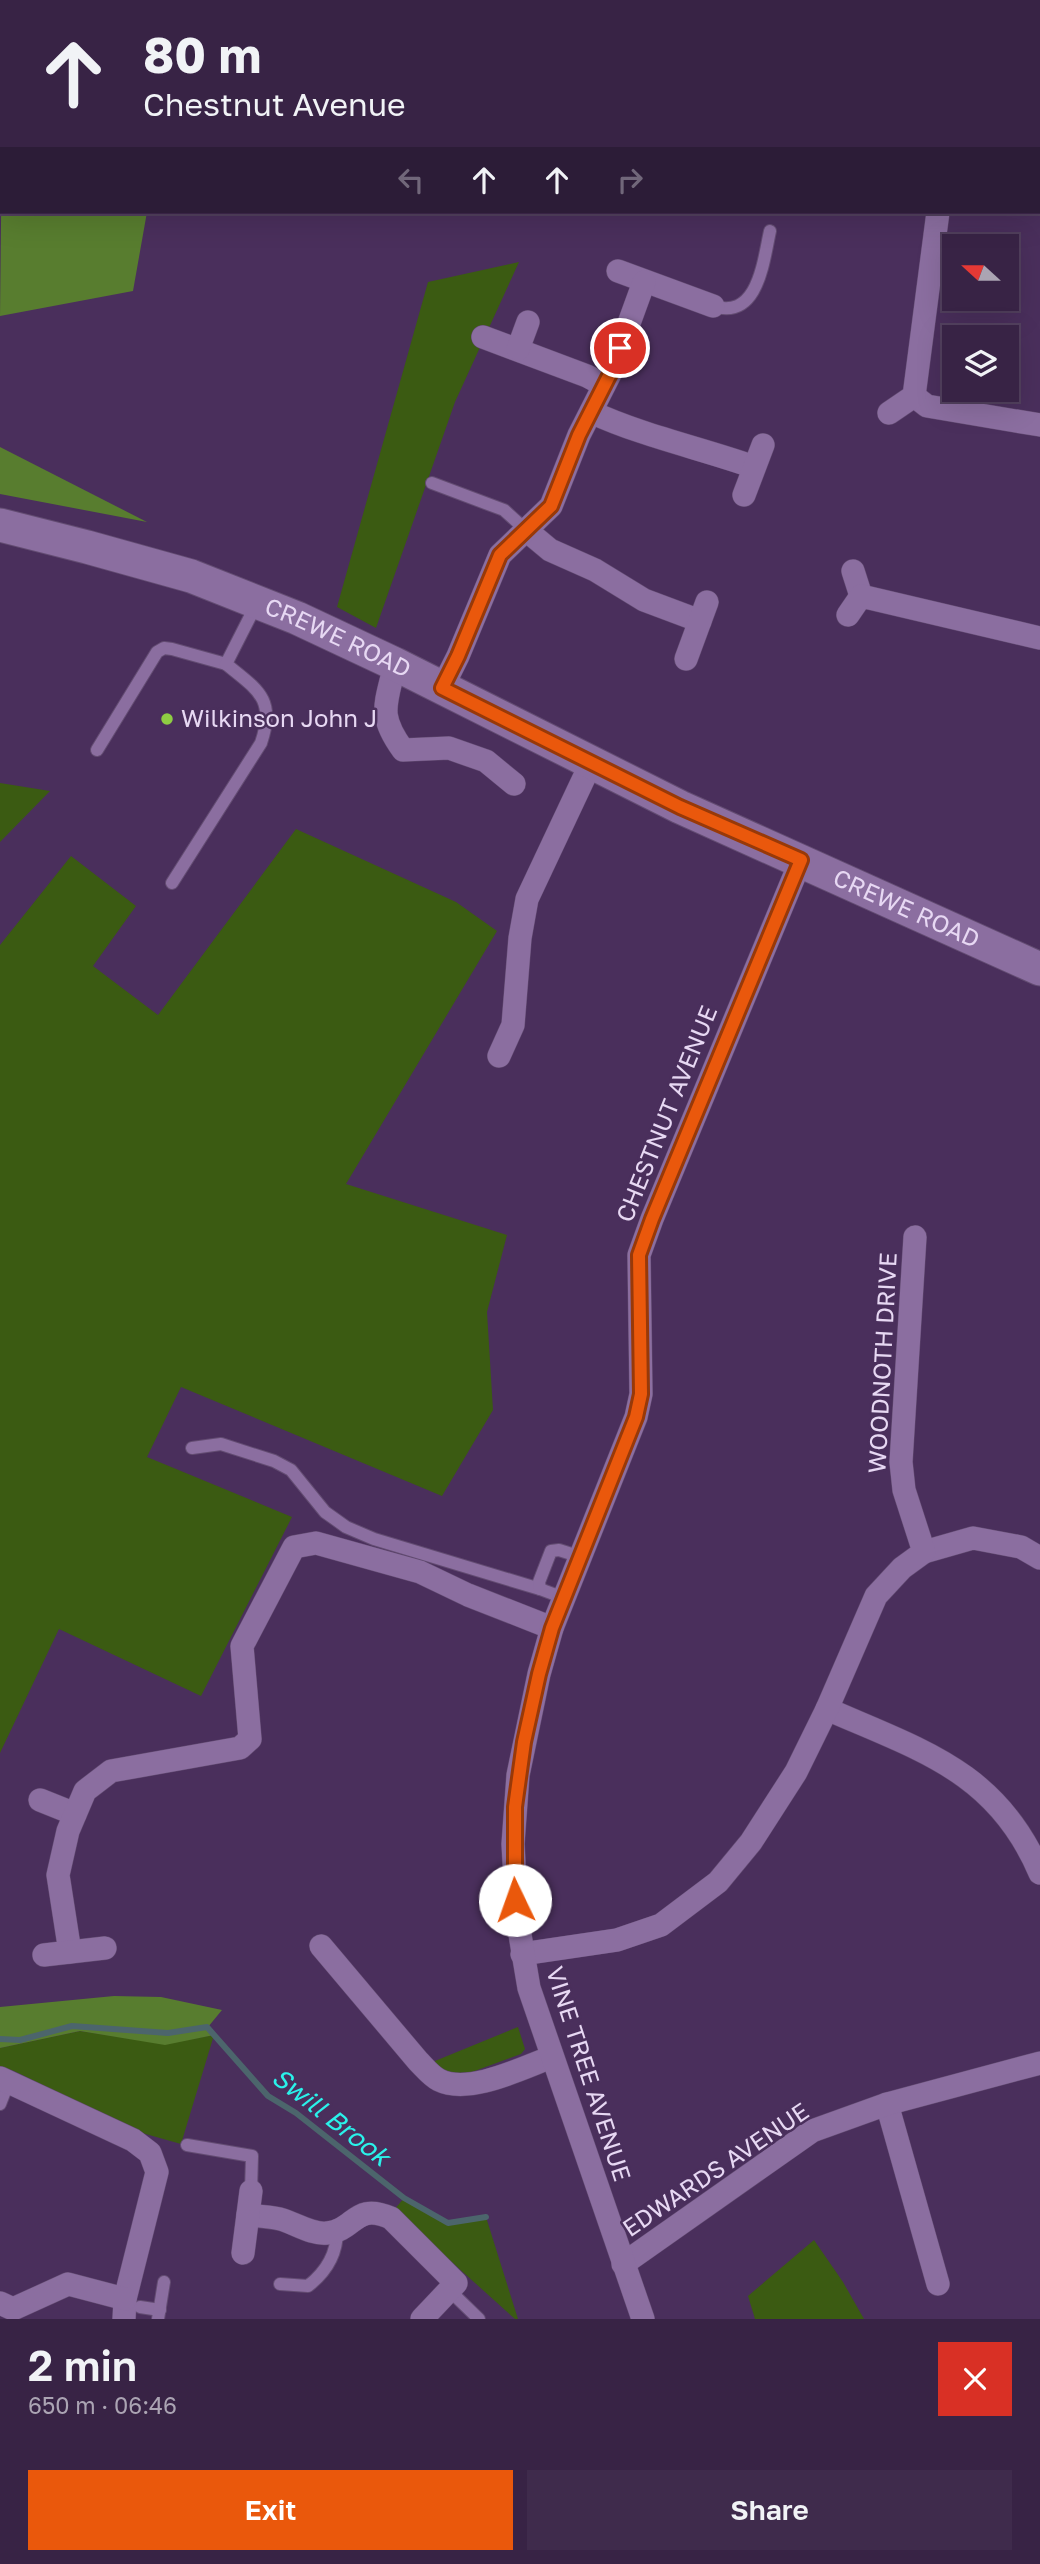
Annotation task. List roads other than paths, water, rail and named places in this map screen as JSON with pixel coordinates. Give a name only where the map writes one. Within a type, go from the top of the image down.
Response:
[{"type":"main road","name":"CREWE ROAD","points":[[0,525],[191,576],[258,601],[395,664],[680,807],[1040,969]]},
{"type":"street","points":[[890,413],[914,396],[938,214]]},
{"type":"street","points":[[618,271],[713,306]]},
{"type":"street","points":[[442,688],[500,555],[551,506],[645,282]]},
{"type":"street","points":[[518,349],[528,322]]},
{"type":"street","points":[[483,337],[604,385]]},
{"type":"street","points":[[914,396],[927,406],[1040,425]]},
{"type":"street","points":[[591,412],[648,434],[754,467]]},
{"type":"street","points":[[744,495],[763,445]]},
{"type":"street","points":[[526,530],[550,550],[595,570],[644,600],[703,611],[686,659]]},
{"type":"street","points":[[853,571],[855,605],[1040,638]]},
{"type":"street","points":[[395,664],[385,711],[388,729],[404,750],[449,748],[486,761],[514,783]]},
{"type":"street","points":[[499,1056],[513,1025],[520,938],[527,899],[591,763]]},
{"type":"street","name":"CHESTNUT AVENUE","points":[[539,1674],[552,1628],[636,1417],[641,1394],[639,1255],[801,860]]},
{"type":"street","name":"WOODNOTH DRIVE","points":[[915,1237],[901,1462],[904,1490],[924,1552]]},
{"type":"street","points":[[522,1954],[617,1940],[661,1925],[718,1882],[759,1830],[796,1772],[827,1709],[876,1596],[902,1568],[924,1552],[973,1538],[1020,1547],[1040,1558]]},
{"type":"street","points":[[70,1952],[58,1875],[68,1831],[85,1790],[111,1771],[240,1748],[250,1739],[242,1646],[294,1546],[316,1543],[420,1572],[468,1595],[552,1628]]},
{"type":"street","name":"VINE TREE AVENUE","points":[[539,1674],[524,1742],[515,1807],[514,1883],[522,1954],[528,1988],[643,2319]]},
{"type":"street","points":[[827,1709],[932,1755],[974,1781],[1010,1817],[1040,1872]]},
{"type":"street","points":[[40,1800],[75,1814]]},
{"type":"street","points":[[321,1946],[418,2061],[436,2078],[448,2084],[465,2086],[552,2057]]},
{"type":"street","points":[[44,1955],[105,1948]]},
{"type":"street","name":"EDWARDS AVENUE","points":[[623,2264],[812,2131],[887,2104],[1040,2063]]},
{"type":"street","points":[[0,2303],[13,2309],[68,2284],[130,2308],[157,2172],[150,2152],[133,2140],[5,2079]]},
{"type":"street","points":[[887,2104],[938,2284]]},
{"type":"street","points":[[243,2252],[251,2191]]},
{"type":"street","points":[[248,2215],[279,2219],[325,2234],[337,2231],[365,2212],[379,2213],[391,2218],[456,2283],[422,2319]]},
{"type":"lane","points":[[713,306],[726,310],[744,303],[758,284],[770,232]]},
{"type":"lane","points":[[432,483],[504,510],[526,530]]},
{"type":"lane","points":[[226,664],[258,601]]},
{"type":"lane","points":[[97,750],[157,652],[164,648],[226,664],[259,691],[267,705],[267,723],[261,743],[172,883]]},
{"type":"lane","points":[[192,1448],[221,1444],[274,1461],[291,1470],[325,1512],[346,1527],[374,1539],[564,1598]]},
{"type":"lane","points":[[540,1589],[539,1583],[551,1551],[559,1550],[581,1558]]},
{"type":"lane","points":[[0,2104],[5,2079]]},
{"type":"lane","points":[[187,2144],[252,2155],[251,2191]]},
{"type":"lane","points":[[280,2284],[308,2286],[318,2278],[332,2259],[337,2246],[337,2231]]},
{"type":"lane","points":[[130,2308],[159,2315],[164,2282]]},
{"type":"lane","points":[[449,2290],[479,2319]]},
{"type":"waterway","name":"Swill Brook","points":[[0,2039],[20,2040],[72,2026],[168,2033],[207,2027],[268,2096],[296,2113],[404,2198],[448,2223],[486,2217]]},
{"type":"place","name":"Wilkinson John J","points":[[167,719]]}]
